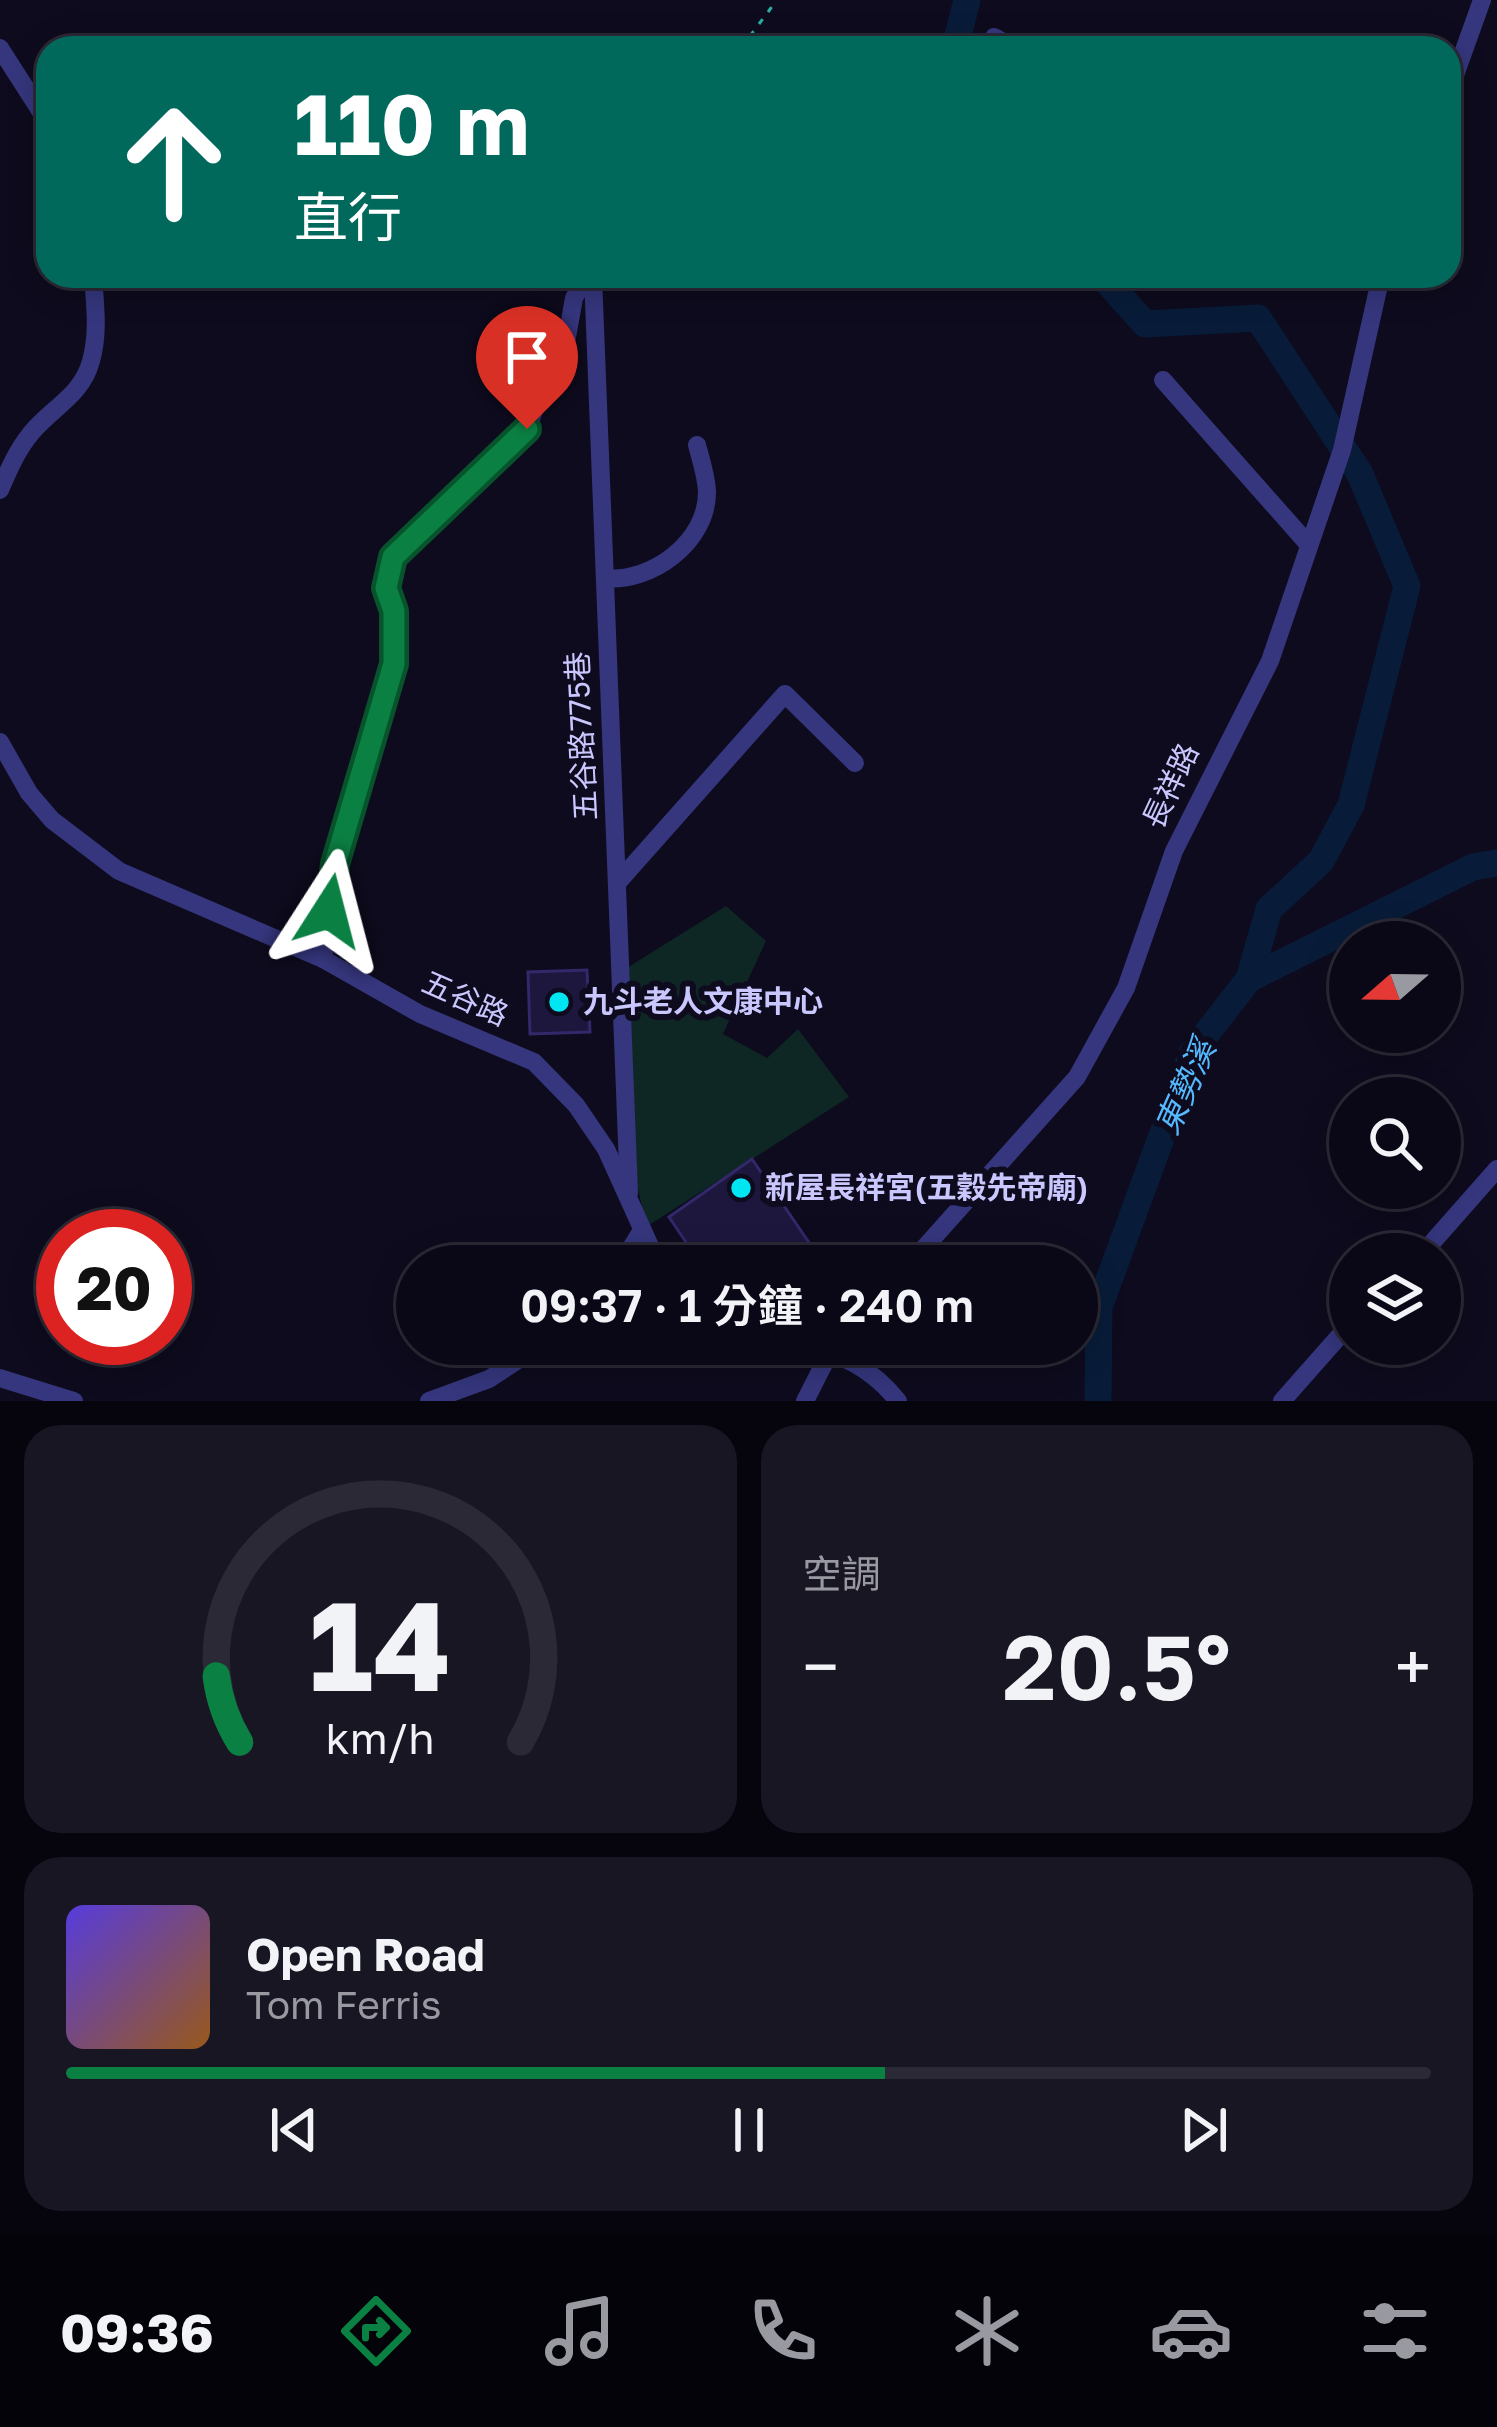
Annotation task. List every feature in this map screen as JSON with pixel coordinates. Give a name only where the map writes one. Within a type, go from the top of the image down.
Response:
[{"type":"street","points":[[1461,59],[1482,0]]},
{"type":"street","points":[[0,49],[36,104]]},
{"type":"street","points":[[25,86],[36,84]]},
{"type":"street","points":[[0,490],[14,457],[34,429],[72,397],[91,364],[97,332],[94,288]]},
{"type":"street","points":[[323,959],[335,864],[394,664],[394,611],[386,588],[393,557],[527,429],[541,388],[562,365],[574,298],[581,288]]},
{"type":"street","name":"五谷路775巷","points":[[591,288],[619,881],[621,1090],[629,1193]]},
{"type":"street","name":"長祥路","points":[[927,1245],[1077,1077],[1126,988],[1190,814],[1270,662],[1339,459],[1379,288]]},
{"type":"street","points":[[1163,380],[1308,544]]},
{"type":"street","points":[[604,578],[629,581],[655,569],[697,525],[707,495],[697,445]]},
{"type":"street","points":[[619,881],[785,694],[855,763]]},
{"type":"street","name":"五谷路","points":[[0,742],[29,793],[52,820],[118,872],[323,959],[420,1014],[534,1062],[576,1105],[629,1193],[649,1245]]},
{"type":"street","points":[[1441,1233],[1497,1169]]},
{"type":"street","points":[[633,1245],[642,1230]]},
{"type":"street","points":[[1282,1401],[1329,1348]]},
{"type":"street","points":[[430,1401],[489,1379],[510,1365]]},
{"type":"street","points":[[805,1401],[822,1365]]},
{"type":"street","points":[[860,1365],[880,1377],[898,1401]]},
{"type":"street","points":[[0,1378],[74,1401]]},
{"type":"path","points":[[750,36],[777,0]]},
{"type":"green space","points":[[726,906],[766,941],[723,1034],[767,1058],[798,1029],[849,1097],[646,1227],[635,1173],[622,971]]},
{"type":"building","name":"九斗老人文康中心","points":[[587,970],[590,1032],[530,1034],[528,972]]},
{"type":"building","name":"新屋長祥宮(五穀先帝廟)","points":[[752,1159],[810,1244],[688,1245],[669,1217]]},
{"type":"waterway","points":[[958,36],[967,0]]},
{"type":"waterway","points":[[1113,288],[1145,324],[1258,318],[1360,474],[1407,586],[1351,805],[1321,861],[1269,909],[1249,979]]},
{"type":"waterway","name":"東勢溪","points":[[1098,1401],[1099,1307],[1193,1051],[1249,979],[1473,867],[1497,863]]},
{"type":"place","name":"九斗老人文康中心","points":[[559,1002]]},
{"type":"place","name":"新屋長祥宮(五穀先帝廟)","points":[[741,1188]]},
{"type":"route","points":[[329,911],[335,864],[394,664],[394,611],[386,588],[393,557],[527,429]]}]
